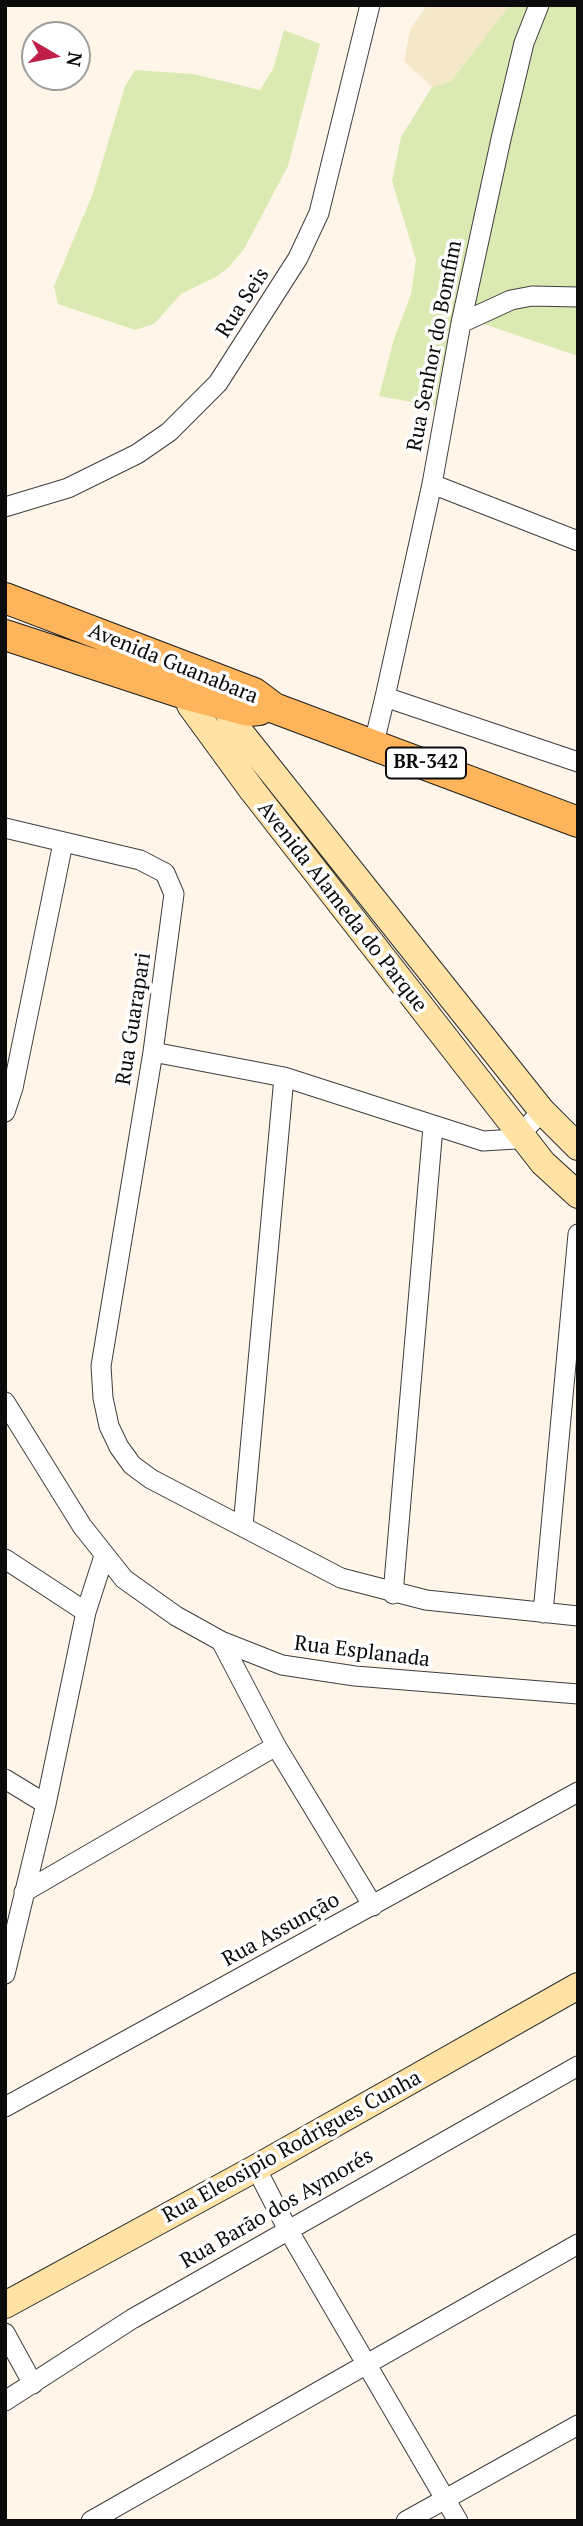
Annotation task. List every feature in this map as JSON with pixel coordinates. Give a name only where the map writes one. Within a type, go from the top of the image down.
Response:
[{"type":"main road","name":"Avenida Guanabara","points":[[5,598],[188,681]]},
{"type":"main road","name":"Avenida Guanabara","points":[[5,635],[188,681],[224,693],[249,710],[274,708],[374,743]]},
{"type":"main road","name":"BR-342","points":[[374,743],[578,822]]},
{"type":"street","name":"Rua Seis","points":[[5,507],[68,488],[115,466],[169,432],[218,383],[267,311],[298,258],[319,213],[370,5]]},
{"type":"street","name":"Rua Senhor do Bomfim","points":[[374,743],[432,484],[461,323],[514,82],[539,5]]},
{"type":"street","points":[[461,323],[511,300],[532,296],[578,297]]},
{"type":"street","points":[[432,484],[578,541]]},
{"type":"street","name":"Avenida Alameda do Parque","points":[[188,681],[197,715],[252,790],[543,1163],[578,1195]]},
{"type":"street","name":"Avenida Alameda do Parque","points":[[224,693],[237,728],[542,1111],[578,1147]]},
{"type":"street","points":[[385,697],[578,761]]},
{"type":"street","name":"Rua Guarapari","points":[[5,828],[140,860],[165,873],[171,884],[173,915],[153,1052],[100,1366],[103,1398],[118,1447],[132,1465],[151,1479],[341,1578],[393,1594],[578,1616]]},
{"type":"street","points":[[5,1112],[13,1087],[63,842]]},
{"type":"street","points":[[153,1052],[284,1077],[433,1127],[499,1142],[521,1135],[542,1111]]},
{"type":"street","points":[[243,1526],[284,1077]]},
{"type":"street","points":[[393,1594],[433,1127]]},
{"type":"street","points":[[543,1613],[578,1234]]},
{"type":"street","name":"Rua Esplanada","points":[[5,1402],[104,1556],[145,1596],[221,1641],[282,1665],[330,1673],[464,1687],[578,1694]]},
{"type":"street","points":[[5,1974],[46,1804],[86,1612],[104,1556]]},
{"type":"street","points":[[5,1559],[86,1612]]},
{"type":"street","points":[[221,1641],[276,1746],[373,1906]]},
{"type":"street","points":[[24,1892],[276,1746]]},
{"type":"street","points":[[5,1779],[46,1804]]},
{"type":"street","name":"Rua Assunção","points":[[5,2107],[373,1906],[470,1848],[578,1791]]},
{"type":"street","name":"Rua Eleosipio Rodrigues Cunha","points":[[5,2305],[256,2168],[578,1986]]},
{"type":"street","name":"Rua Barão dos Aymorés","points":[[5,2401],[132,2319],[287,2228],[578,2066]]},
{"type":"street","points":[[256,2168],[287,2228],[458,2521]]},
{"type":"street","points":[[91,2521],[578,2244]]},
{"type":"street","points":[[5,2333],[33,2384]]},
{"type":"street","points":[[406,2521],[578,2425]]},
{"type":"shaded area","points":[[427,5],[510,5],[451,81],[432,87],[404,61],[410,30]]},
{"type":"green space","points":[[510,5],[578,5],[578,356],[460,316],[438,407],[379,396],[394,339],[411,294],[416,260],[392,181],[401,137],[432,87],[451,81]]},
{"type":"green space","points":[[284,30],[320,44],[288,166],[244,249],[229,267],[216,277],[181,294],[154,324],[135,330],[58,304],[54,286],[93,193],[125,86],[135,70],[193,74],[260,90],[273,69]]}]
